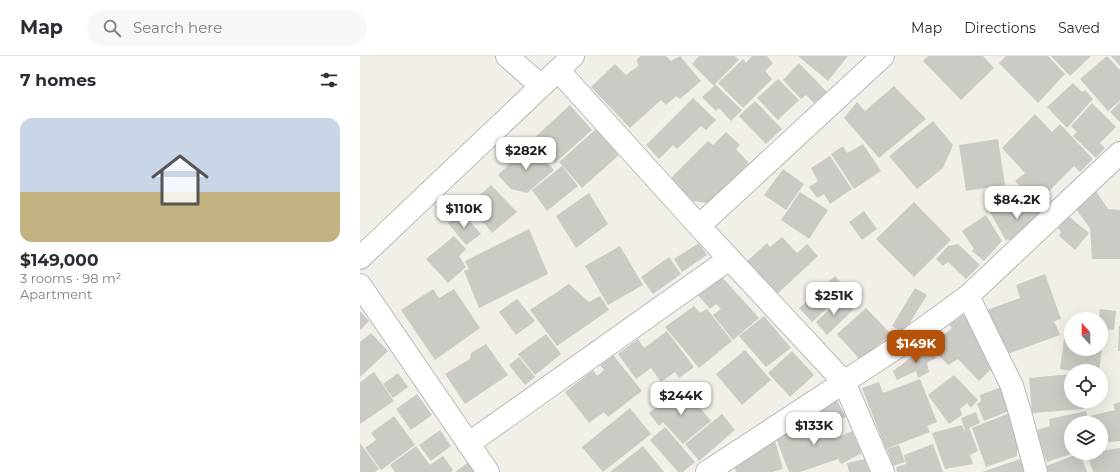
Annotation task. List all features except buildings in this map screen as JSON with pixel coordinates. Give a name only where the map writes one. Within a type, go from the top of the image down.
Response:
[{"type":"street","points":[[507,56],[541,86]]},
{"type":"street","points":[[699,226],[884,56]]},
{"type":"street","points":[[360,258],[566,63],[699,226],[844,382],[883,472]]},
{"type":"street","points":[[708,472],[905,342],[968,296],[1120,153]]},
{"type":"street","points":[[468,444],[729,259]]},
{"type":"street","points":[[360,285],[488,472]]},
{"type":"street","points":[[968,296],[1012,386],[1036,472]]}]
